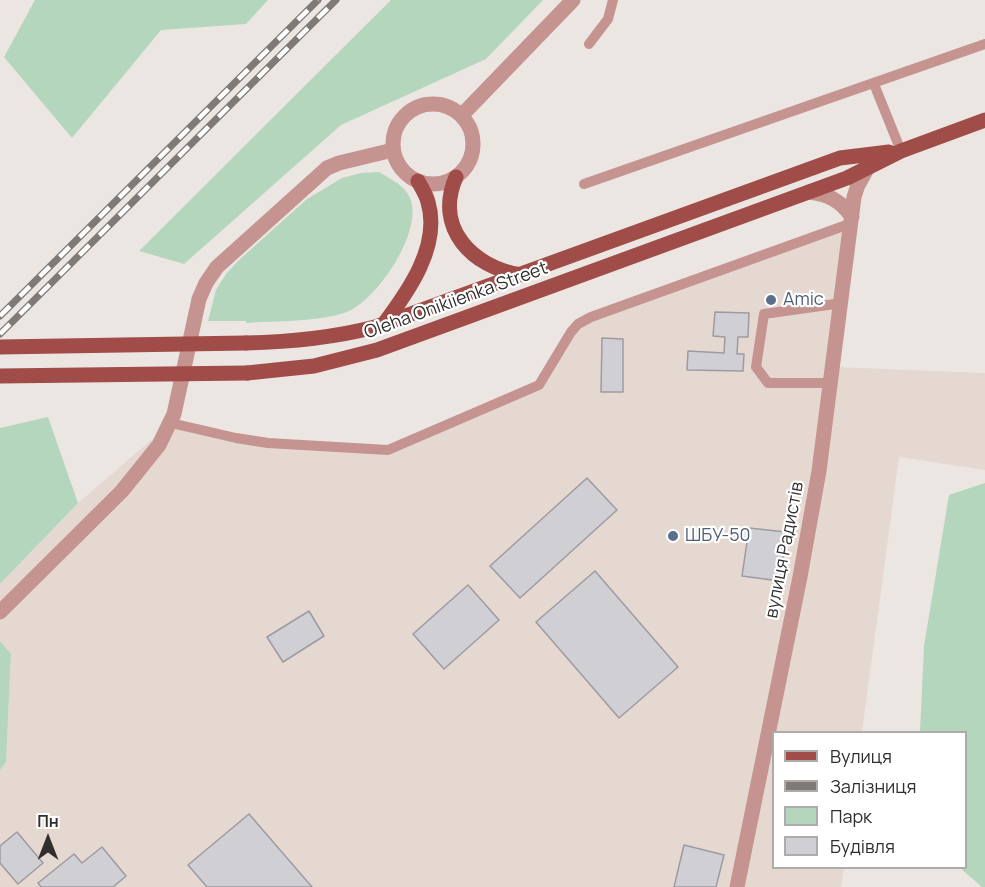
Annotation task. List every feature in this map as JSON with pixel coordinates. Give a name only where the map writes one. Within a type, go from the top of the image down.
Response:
[{"type":"main road","name":"Oleha Onikiienka Street","points":[[0,376],[247,373],[314,366],[377,350],[847,178],[901,150],[985,120]]},
{"type":"main road","name":"Oleha Onikiienka Street","points":[[0,347],[246,344],[317,339],[347,334],[383,325],[840,158],[901,150]]},
{"type":"main road","points":[[456,177],[451,188],[449,208],[458,238],[481,260],[503,271],[521,275]]},
{"type":"main road","points":[[383,325],[413,281],[426,250],[430,216],[428,202],[418,181]]},
{"type":"street","points":[[462,115],[573,0]]},
{"type":"street","points":[[425,104],[438,104],[451,107],[462,115],[472,131],[473,150],[469,163],[456,177],[438,184],[418,181],[401,168],[393,150],[395,130],[402,118],[412,109],[425,104]]},
{"type":"street","points":[[0,612],[122,491],[159,445],[171,423],[196,308],[211,274],[225,258],[327,168],[393,150]]},
{"type":"street","name":"вулиця Радистів","points":[[738,887],[819,471],[855,191],[868,167]]},
{"type":"street","points":[[809,192],[832,198],[845,208],[852,220]]},
{"type":"lane","points":[[589,44],[608,19],[613,0]]},
{"type":"lane","points":[[584,184],[985,44]]},
{"type":"lane","points":[[874,84],[901,150]]},
{"type":"lane","points":[[171,423],[268,443],[388,450],[539,386],[566,339],[583,321],[852,220]]},
{"type":"lane","points":[[831,383],[768,383],[756,367],[764,314],[842,303]]},
{"type":"shaded area","points":[[852,223],[834,367],[985,373],[985,470],[899,457],[862,731],[772,731],[772,869],[844,869],[841,887],[0,887],[0,770],[6,762],[11,654],[0,641],[0,584],[78,503],[171,423],[204,431],[388,450],[539,385],[578,324]]},
{"type":"green space","points":[[35,0],[268,0],[246,24],[161,30],[72,138],[4,57]]},
{"type":"green space","points":[[391,0],[543,0],[486,59],[341,125],[184,264],[139,251]]},
{"type":"green space","points":[[379,172],[405,189],[413,212],[404,245],[395,263],[384,279],[359,305],[347,312],[311,319],[246,323],[246,321],[208,321],[216,290],[226,274],[307,199],[342,178],[361,173]]},
{"type":"green space","points":[[48,417],[78,503],[0,584],[0,428]]},
{"type":"green space","points":[[985,483],[985,887],[982,887],[961,869],[967,869],[967,731],[920,731],[924,646],[949,495]]},
{"type":"green space","points":[[0,641],[11,654],[6,762],[0,770]]},
{"type":"building","points":[[715,312],[749,313],[748,337],[738,337],[737,354],[744,354],[743,371],[687,370],[688,351],[724,353],[725,337],[713,336]]},
{"type":"building","points":[[602,338],[623,339],[623,392],[601,392]]},
{"type":"building","points":[[587,478],[617,510],[520,598],[490,566]]},
{"type":"building","points":[[749,528],[786,532],[780,581],[742,576]]},
{"type":"building","points":[[595,571],[678,667],[619,718],[536,622]]},
{"type":"building","points":[[468,585],[499,620],[444,669],[413,634]]},
{"type":"building","points":[[309,611],[324,636],[283,662],[267,637]]},
{"type":"building","points":[[249,814],[312,887],[207,887],[188,865]]},
{"type":"building","points":[[17,832],[43,863],[18,884],[0,863],[0,846]]},
{"type":"building","points":[[684,845],[724,855],[716,887],[674,887]]},
{"type":"building","points":[[102,847],[126,876],[113,887],[41,887],[38,883],[74,854],[82,863]]},
{"type":"railway","points":[[0,316],[318,0]]},
{"type":"railway","points":[[0,334],[336,0]]},
{"type":"place","name":"Amic","points":[[771,300]]},
{"type":"place","name":"ШБУ-50","points":[[673,536]]}]
